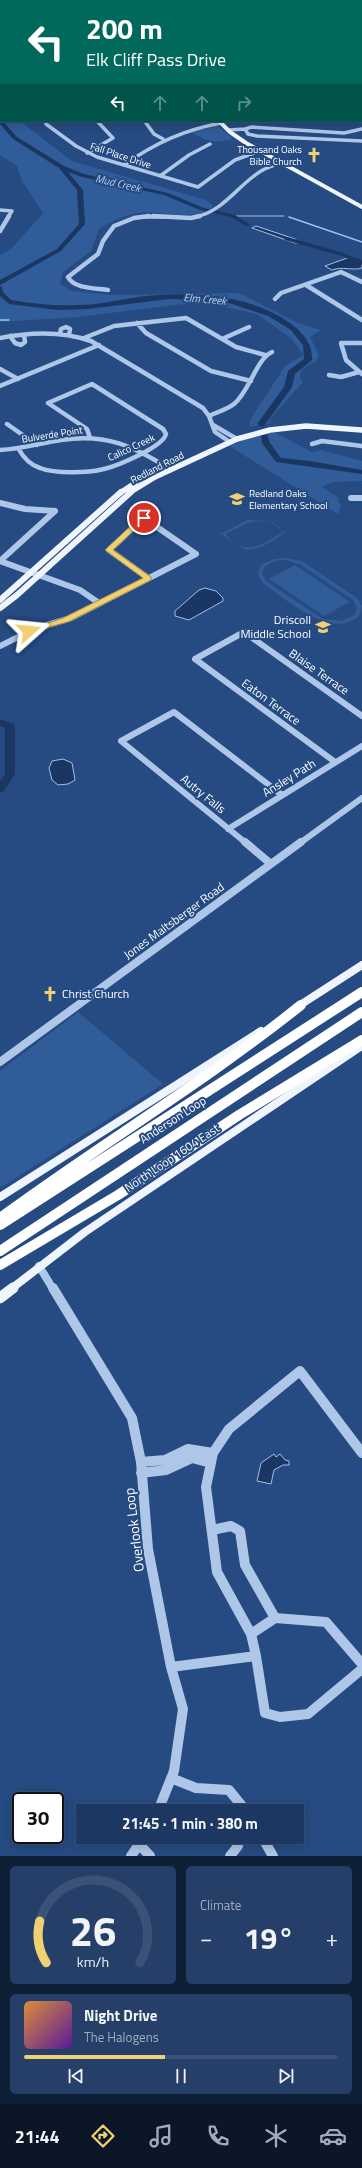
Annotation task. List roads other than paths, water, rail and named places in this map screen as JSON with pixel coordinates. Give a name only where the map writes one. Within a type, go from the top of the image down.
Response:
[{"type":"highway","name":"Anderson Loop","points":[[0,1225],[362,992]]},
{"type":"highway","points":[[0,1218],[64,1171],[225,1064],[301,1005]]},
{"type":"highway","name":"Anderson Loop","points":[[0,1251],[362,1012]]},
{"type":"highway","points":[[0,1266],[112,1199],[239,1115],[362,1040]]},
{"type":"main road","points":[[220,122],[228,130],[260,151],[362,207]]},
{"type":"main road","name":"Redland Road","points":[[0,600],[32,573],[116,496],[139,482],[231,439],[279,429],[323,424],[362,426]]},
{"type":"main road","name":"Redland Road","points":[[323,424],[362,430]]},
{"type":"main road","name":"Redland Road","points":[[0,608],[39,575],[139,482]]},
{"type":"main road","points":[[0,1197],[362,965]]},
{"type":"main road","name":"North Loop 1604 East","points":[[0,1298],[84,1232],[362,1046]]},
{"type":"street","points":[[87,153],[113,138],[98,122]]},
{"type":"street","points":[[124,165],[163,139],[193,126],[220,122]]},
{"type":"street","points":[[146,123],[154,134],[163,139]]},
{"type":"street","name":"Fall Place Drive","points":[[46,124],[87,153],[198,187],[228,164],[247,154],[260,151]]},
{"type":"street","points":[[228,130],[257,127],[344,133],[362,129]]},
{"type":"street","points":[[245,129],[248,134],[256,136],[362,141]]},
{"type":"street","points":[[160,176],[189,155],[210,144]]},
{"type":"street","points":[[108,290],[81,286],[70,281],[68,277],[98,254],[103,241],[114,226],[134,218],[150,216],[191,218],[206,215],[258,173],[284,164]]},
{"type":"street","points":[[0,210],[12,211],[0,231]]},
{"type":"street","points":[[275,298],[281,293],[343,272],[362,282]]},
{"type":"street","points":[[306,285],[362,320]]},
{"type":"street","points":[[84,338],[111,327],[197,317]]},
{"type":"street","points":[[188,319],[242,349],[265,355],[272,352]]},
{"type":"street","points":[[138,323],[146,333],[211,371],[251,381]]},
{"type":"street","points":[[222,339],[249,327]]},
{"type":"street","points":[[0,338],[24,335],[60,334],[84,338],[99,345],[203,408],[209,416],[216,432],[231,439]]},
{"type":"street","points":[[10,336],[15,343],[21,345],[25,342],[24,335]]},
{"type":"street","points":[[360,373],[346,360],[341,343],[362,343]]},
{"type":"street","points":[[0,386],[99,345]]},
{"type":"street","points":[[209,416],[234,404],[251,381],[265,355]]},
{"type":"street","points":[[0,369],[18,378]]},
{"type":"street","points":[[328,375],[342,376],[360,373]]},
{"type":"street","name":"Calico Creek","points":[[18,448],[24,458],[34,467],[52,471],[97,471],[144,452],[162,442],[165,438],[165,431],[92,384],[48,403],[87,429],[90,438]]},
{"type":"street","points":[[192,402],[197,399]]},
{"type":"street","points":[[7,424],[37,445]]},
{"type":"street","name":"Bulverde Point","points":[[0,450],[37,445],[70,438],[90,438],[124,443],[144,452],[169,468]]},
{"type":"street","points":[[312,444],[322,441],[362,446]]},
{"type":"street","points":[[351,498],[362,498]]},
{"type":"street","points":[[0,503],[25,510],[55,511],[0,561],[80,590],[99,604]]},
{"type":"street","points":[[0,646],[34,629],[66,620],[196,554],[144,518],[109,550],[148,578]]},
{"type":"street","name":"Blaise Terrace","points":[[195,659],[244,632],[362,716]]},
{"type":"street","name":"Eaton Terrace","points":[[195,659],[335,762]]},
{"type":"street","name":"Autry Falls","points":[[271,864],[121,741],[174,712],[282,795]]},
{"type":"street","name":"Ansley Path","points":[[228,829],[362,746]]},
{"type":"street","name":"Jones Maltsberger Road","points":[[0,1062],[362,798]]},
{"type":"street","name":"Overlook Loop","points":[[39,1266],[132,1418],[141,1462],[148,1550],[171,1667],[182,1709],[171,1778],[161,1804]]},
{"type":"street","points":[[362,1453],[300,1371],[229,1429],[213,1453],[206,1487],[216,1572],[251,1634],[256,1656],[263,1709],[265,1713],[274,1716],[297,1717],[308,1714],[362,1669]]},
{"type":"street","points":[[141,1462],[165,1460],[188,1449],[213,1453]]},
{"type":"street","points":[[142,1473],[166,1470],[192,1458],[211,1464]]},
{"type":"street","points":[[212,1530],[231,1526],[240,1531],[245,1565],[275,1618]]},
{"type":"street","points":[[251,1634],[275,1618],[326,1622],[362,1664]]},
{"type":"street","points":[[171,1667],[256,1656]]},
{"type":"street","points":[[171,1778],[196,1788],[229,1790],[240,1804]]},
{"type":"street","points":[[131,1856],[139,1844]]},
{"type":"street","points":[[144,1844],[150,1856]]},
{"type":"street","points":[[266,1844],[273,1856]]},
{"type":"street","points":[[230,1856],[238,1846]]},
{"type":"waterway","name":"Mud Creek","points":[[2,122],[15,138],[62,167],[82,175],[166,194],[202,209],[233,216],[248,225]]},
{"type":"waterway","name":"Elm Creek","points":[[0,283],[59,250],[82,224],[80,190],[62,168]]},
{"type":"waterway","points":[[233,216],[284,216]]},
{"type":"waterway","points":[[289,217],[362,242]]},
{"type":"waterway","name":"Mud Creek","points":[[287,239],[335,252],[362,263]]},
{"type":"waterway","name":"Elm Creek","points":[[0,288],[0,292],[9,302],[58,308],[88,307],[146,299],[183,297],[229,301],[244,304],[271,314],[301,336],[308,350],[308,360],[291,373],[288,387],[261,424]]},
{"type":"waterway","points":[[0,320],[9,320]]},
{"type":"waterway","name":"Elm Creek","points":[[264,436],[266,443],[279,460],[310,463],[362,472]]},
{"type":"waterway","points":[[0,722],[10,726],[10,774],[0,789]]},
{"type":"place","name":"Thousand Oaks Bible Church","points":[[314,155]]},
{"type":"place","name":"Redland Oaks Elementary School","points":[[237,499]]},
{"type":"place","name":"Driscoll Middle School","points":[[323,627]]},
{"type":"place","name":"Christ Church","points":[[50,994]]}]
